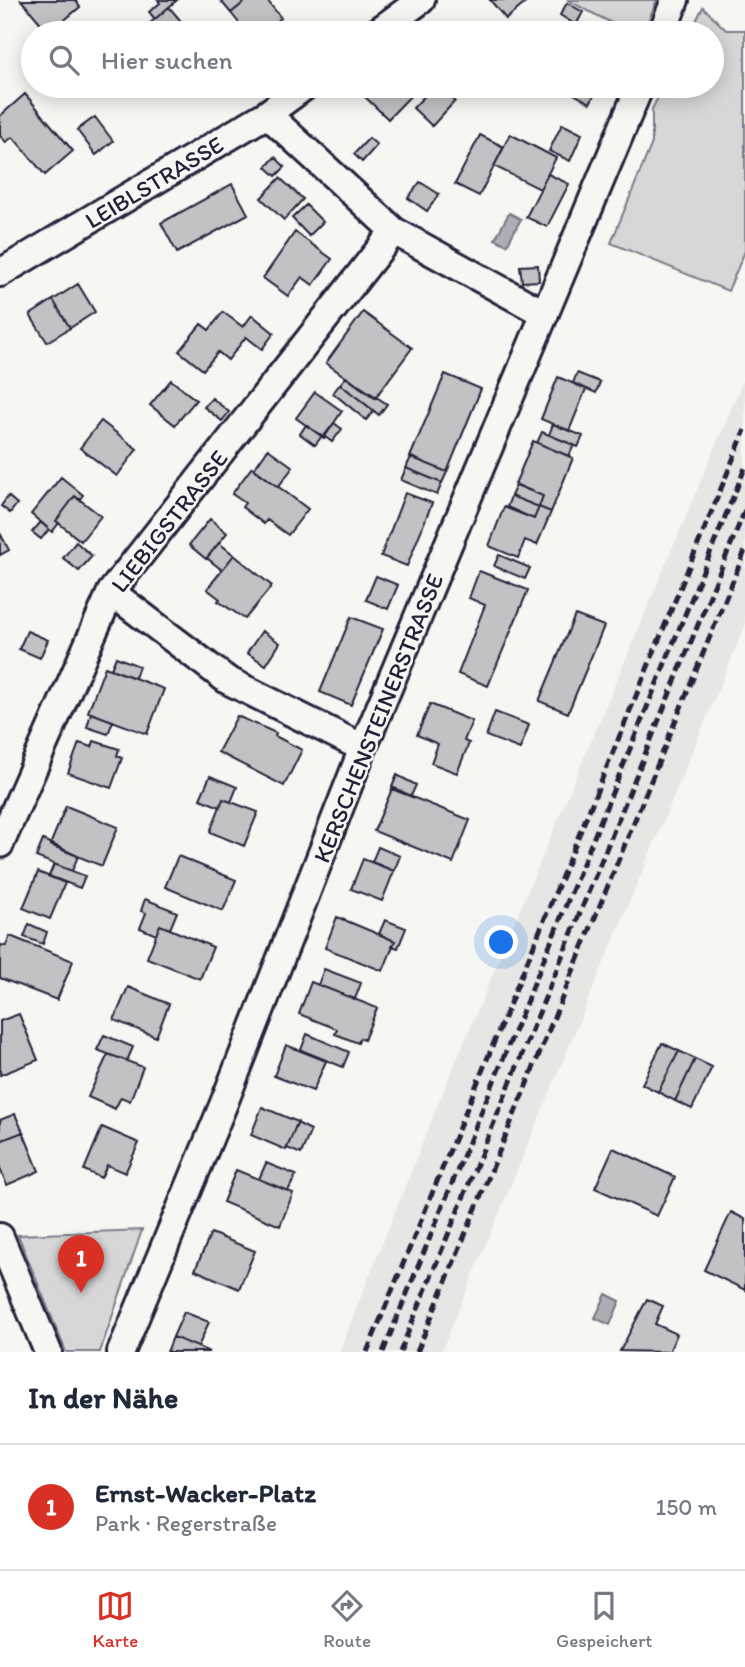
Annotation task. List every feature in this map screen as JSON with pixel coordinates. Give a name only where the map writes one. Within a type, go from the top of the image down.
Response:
[{"type":"street","points":[[392,21],[421,0]]},
{"type":"street","points":[[667,21],[675,0]]},
{"type":"street","name":"LEIBLSTRASSE","points":[[0,273],[267,114],[289,98]]},
{"type":"street","name":"KERSCHENSTEINERSTRASSE","points":[[121,1352],[224,1103],[363,748],[635,98]]},
{"type":"street","points":[[267,114],[394,231],[545,314]]},
{"type":"street","name":"LIEBIGSTRASSE","points":[[0,844],[111,593],[394,231]]},
{"type":"street","points":[[111,593],[228,680],[363,748]]},
{"type":"street","points":[[0,1237],[48,1352]]},
{"type":"shaded area","points":[[567,0],[657,0],[648,21],[608,21]]},
{"type":"shaded area","points":[[703,7],[717,21],[696,21]]},
{"type":"shaded area","points":[[724,28],[745,30],[745,251],[728,291],[611,243],[652,143],[652,109],[658,98],[724,98]]},
{"type":"shaded area","points":[[509,213],[521,219],[507,245],[495,239]]},
{"type":"shaded area","points":[[745,376],[745,626],[441,1352],[339,1352],[438,1104]]},
{"type":"shaded area","points":[[142,1230],[100,1352],[66,1352],[18,1235]]},
{"type":"shaded area","points":[[606,1294],[620,1301],[610,1325],[595,1318]]},
{"type":"building","points":[[21,0],[75,0],[80,7],[63,21],[39,21]]},
{"type":"building","points":[[158,0],[177,0],[155,19],[149,12],[160,3]]},
{"type":"building","points":[[220,0],[247,0],[231,13]]},
{"type":"building","points":[[247,0],[267,0],[281,18],[277,21],[237,21],[231,13]]},
{"type":"building","points":[[490,0],[529,0],[506,19]]},
{"type":"building","points":[[567,3],[583,12],[578,21],[570,21],[560,15]]},
{"type":"building","points":[[169,7],[181,21],[153,21]]},
{"type":"building","points":[[21,98],[28,98],[73,151],[45,175],[13,137],[6,142],[0,136],[0,116]]},
{"type":"building","points":[[366,98],[408,98],[388,119]]},
{"type":"building","points":[[423,98],[452,98],[455,101],[432,126],[413,108]]},
{"type":"building","points":[[95,117],[113,141],[96,155],[77,130]]},
{"type":"building","points":[[562,124],[582,134],[570,161],[549,151]]},
{"type":"building","points":[[510,134],[556,158],[540,189],[494,166]]},
{"type":"building","points":[[480,135],[504,147],[479,196],[455,184]]},
{"type":"building","points":[[369,138],[377,145],[362,162],[354,154]]},
{"type":"building","points":[[275,157],[285,167],[276,176],[266,167]]},
{"type":"building","points":[[548,174],[569,184],[547,227],[526,217]]},
{"type":"building","points":[[280,178],[303,199],[284,220],[261,198]]},
{"type":"building","points":[[420,182],[439,194],[427,211],[408,198]]},
{"type":"building","points":[[232,184],[248,214],[177,253],[161,223]]},
{"type":"building","points":[[306,205],[323,222],[309,236],[292,218]]},
{"type":"building","points":[[295,232],[332,259],[313,285],[302,277],[288,296],[263,278]]},
{"type":"building","points":[[538,265],[539,281],[522,282],[520,266]]},
{"type":"building","points":[[78,284],[95,312],[70,328],[53,300]]},
{"type":"building","points":[[53,300],[70,328],[47,342],[30,315]]},
{"type":"building","points":[[223,312],[243,327],[252,315],[274,333],[262,349],[246,337],[228,360],[218,352],[203,370],[179,351],[201,324],[209,330]]},
{"type":"building","points":[[363,312],[412,348],[375,398],[326,363]]},
{"type":"building","points":[[577,373],[600,382],[596,393],[573,383]]},
{"type":"building","points":[[445,374],[481,389],[447,472],[410,457]]},
{"type":"building","points":[[346,377],[387,404],[379,415],[340,384]]},
{"type":"building","points":[[558,377],[586,389],[569,431],[541,419]]},
{"type":"building","points":[[171,380],[196,400],[175,425],[150,405]]},
{"type":"building","points":[[340,384],[374,411],[366,420],[333,393]]},
{"type":"building","points":[[315,392],[342,411],[324,438],[296,418]]},
{"type":"building","points":[[212,398],[229,412],[222,421],[204,407]]},
{"type":"building","points":[[101,421],[137,449],[117,476],[80,448]]},
{"type":"building","points":[[334,423],[342,429],[332,442],[324,436]]},
{"type":"building","points":[[553,424],[583,436],[578,447],[549,435]]},
{"type":"building","points":[[306,425],[322,436],[315,445],[300,434]]},
{"type":"building","points":[[542,432],[574,445],[569,456],[537,443]]},
{"type":"building","points":[[533,441],[573,458],[551,512],[539,507],[543,496],[515,484]]},
{"type":"building","points":[[268,449],[293,467],[278,487],[254,469]]},
{"type":"building","points":[[411,457],[447,472],[442,483],[406,468]]},
{"type":"building","points":[[252,467],[308,509],[288,535],[267,520],[264,524],[242,507],[245,503],[232,494]]},
{"type":"building","points":[[406,468],[442,483],[437,495],[401,480]]},
{"type":"building","points":[[61,477],[83,495],[79,500],[75,496],[56,521],[59,523],[52,532],[31,514]]},
{"type":"building","points":[[516,485],[543,496],[539,507],[511,496]]},
{"type":"building","points":[[405,493],[432,503],[407,566],[381,556]]},
{"type":"building","points":[[8,496],[17,504],[10,513],[1,506]]},
{"type":"building","points":[[75,496],[101,516],[81,541],[56,521]]},
{"type":"building","points":[[511,496],[539,507],[534,519],[507,507]]},
{"type":"building","points":[[504,507],[534,519],[539,507],[551,512],[537,545],[525,540],[518,558],[489,546]]},
{"type":"building","points":[[210,519],[227,533],[206,559],[189,545]]},
{"type":"building","points":[[41,522],[49,529],[41,539],[32,532]]},
{"type":"building","points":[[0,533],[9,550],[0,555]]},
{"type":"building","points":[[76,542],[92,556],[79,571],[63,558]]},
{"type":"building","points":[[219,543],[234,555],[222,570],[207,558]]},
{"type":"building","points":[[234,555],[272,586],[245,619],[218,601],[220,599],[207,589]]},
{"type":"building","points":[[499,555],[530,568],[525,579],[494,566]]},
{"type":"building","points":[[479,571],[528,590],[488,686],[458,674],[485,605],[469,598]]},
{"type":"building","points":[[376,576],[398,585],[388,609],[366,600]]},
{"type":"building","points":[[575,615],[604,626],[568,713],[539,701]]},
{"type":"building","points":[[351,617],[383,629],[351,705],[320,692]]},
{"type":"building","points":[[27,631],[48,640],[40,658],[19,649]]},
{"type":"building","points":[[262,631],[280,643],[266,665],[247,653]]},
{"type":"building","points":[[116,657],[139,666],[135,678],[111,669]]},
{"type":"building","points":[[105,667],[164,689],[147,734],[88,712]]},
{"type":"building","points":[[430,704],[472,721],[464,741],[469,743],[457,773],[431,763],[438,744],[417,735]]},
{"type":"building","points":[[495,712],[529,725],[520,749],[486,736]]},
{"type":"building","points":[[91,713],[113,721],[108,734],[87,727]]},
{"type":"building","points":[[237,716],[276,733],[275,736],[302,750],[284,786],[218,752]]},
{"type":"building","points":[[94,741],[119,749],[117,756],[122,758],[111,788],[68,773],[79,743],[92,747]]},
{"type":"building","points":[[397,775],[416,785],[411,796],[392,787]]},
{"type":"building","points":[[210,776],[237,787],[231,802],[223,799],[220,807],[200,799]]},
{"type":"building","points":[[392,789],[470,820],[453,863],[374,831]]},
{"type":"building","points":[[223,799],[258,812],[244,846],[210,832]]},
{"type":"building","points":[[66,806],[118,827],[102,866],[50,845]]},
{"type":"building","points":[[43,840],[78,856],[72,871],[36,857]]},
{"type":"building","points":[[378,847],[400,856],[394,871],[372,862]]},
{"type":"building","points":[[178,856],[236,880],[223,911],[165,887]]},
{"type":"building","points":[[363,859],[394,871],[382,901],[351,889]]},
{"type":"building","points":[[54,864],[85,876],[80,888],[49,876]]},
{"type":"building","points":[[38,872],[65,883],[50,919],[23,908]]},
{"type":"building","points":[[145,899],[177,912],[170,929],[160,925],[156,935],[140,928],[146,913],[141,911]]},
{"type":"building","points":[[337,917],[395,941],[383,971],[325,948]]},
{"type":"building","points":[[385,920],[406,928],[398,948],[392,946],[395,941],[379,934]]},
{"type":"building","points":[[29,924],[47,932],[43,944],[24,937]]},
{"type":"building","points":[[160,925],[213,947],[200,979],[147,958]]},
{"type":"building","points":[[10,936],[73,961],[57,1000],[0,978],[0,948],[1,945],[6,946]]},
{"type":"building","points":[[324,969],[361,983],[355,999],[318,985]]},
{"type":"building","points":[[311,982],[377,1008],[364,1040],[360,1038],[358,1043],[335,1034],[337,1029],[299,1014]]},
{"type":"building","points":[[128,987],[169,1004],[156,1037],[114,1020]]},
{"type":"building","points":[[19,1014],[38,1060],[0,1075],[0,1021]]},
{"type":"building","points":[[307,1034],[349,1052],[343,1067],[301,1050]]},
{"type":"building","points":[[104,1035],[133,1047],[127,1061],[97,1050]]},
{"type":"building","points":[[662,1043],[679,1051],[658,1092],[642,1084]]},
{"type":"building","points":[[286,1045],[326,1061],[313,1091],[274,1076]]},
{"type":"building","points":[[679,1051],[695,1059],[675,1101],[658,1092]]},
{"type":"building","points":[[108,1054],[143,1067],[130,1101],[121,1097],[115,1109],[88,1097]]},
{"type":"building","points":[[695,1059],[712,1067],[692,1109],[675,1101]]},
{"type":"building","points":[[262,1107],[298,1122],[286,1150],[251,1135]]},
{"type":"building","points":[[15,1114],[23,1132],[0,1141],[0,1120]]},
{"type":"building","points":[[297,1123],[311,1130],[301,1154],[287,1148]]},
{"type":"building","points":[[102,1127],[139,1143],[125,1173],[107,1165],[101,1178],[84,1170]]},
{"type":"building","points":[[23,1132],[39,1171],[7,1185],[0,1169],[0,1141]]},
{"type":"building","points":[[613,1148],[675,1177],[657,1216],[595,1188]]},
{"type":"building","points":[[266,1163],[296,1175],[288,1191],[259,1179]]},
{"type":"building","points":[[236,1170],[293,1193],[280,1226],[223,1202]]},
{"type":"building","points":[[731,1212],[745,1219],[745,1290],[704,1270]]},
{"type":"building","points":[[211,1233],[255,1251],[239,1289],[195,1270]]},
{"type":"building","points":[[647,1299],[663,1306],[655,1324],[677,1334],[669,1352],[620,1351]]},
{"type":"building","points":[[184,1312],[209,1322],[198,1347],[173,1337]]},
{"type":"building","points":[[173,1337],[198,1347],[209,1352],[167,1352]]},
{"type":"railway","points":[[367,1352],[745,430]]},
{"type":"railway","points":[[383,1352],[745,468]]},
{"type":"railway","points":[[400,1352],[745,510]]},
{"type":"railway","points":[[417,1352],[745,551]]},
{"type":"place","name":"Ernst-Wacker-Platz","points":[[81,1293]]}]
